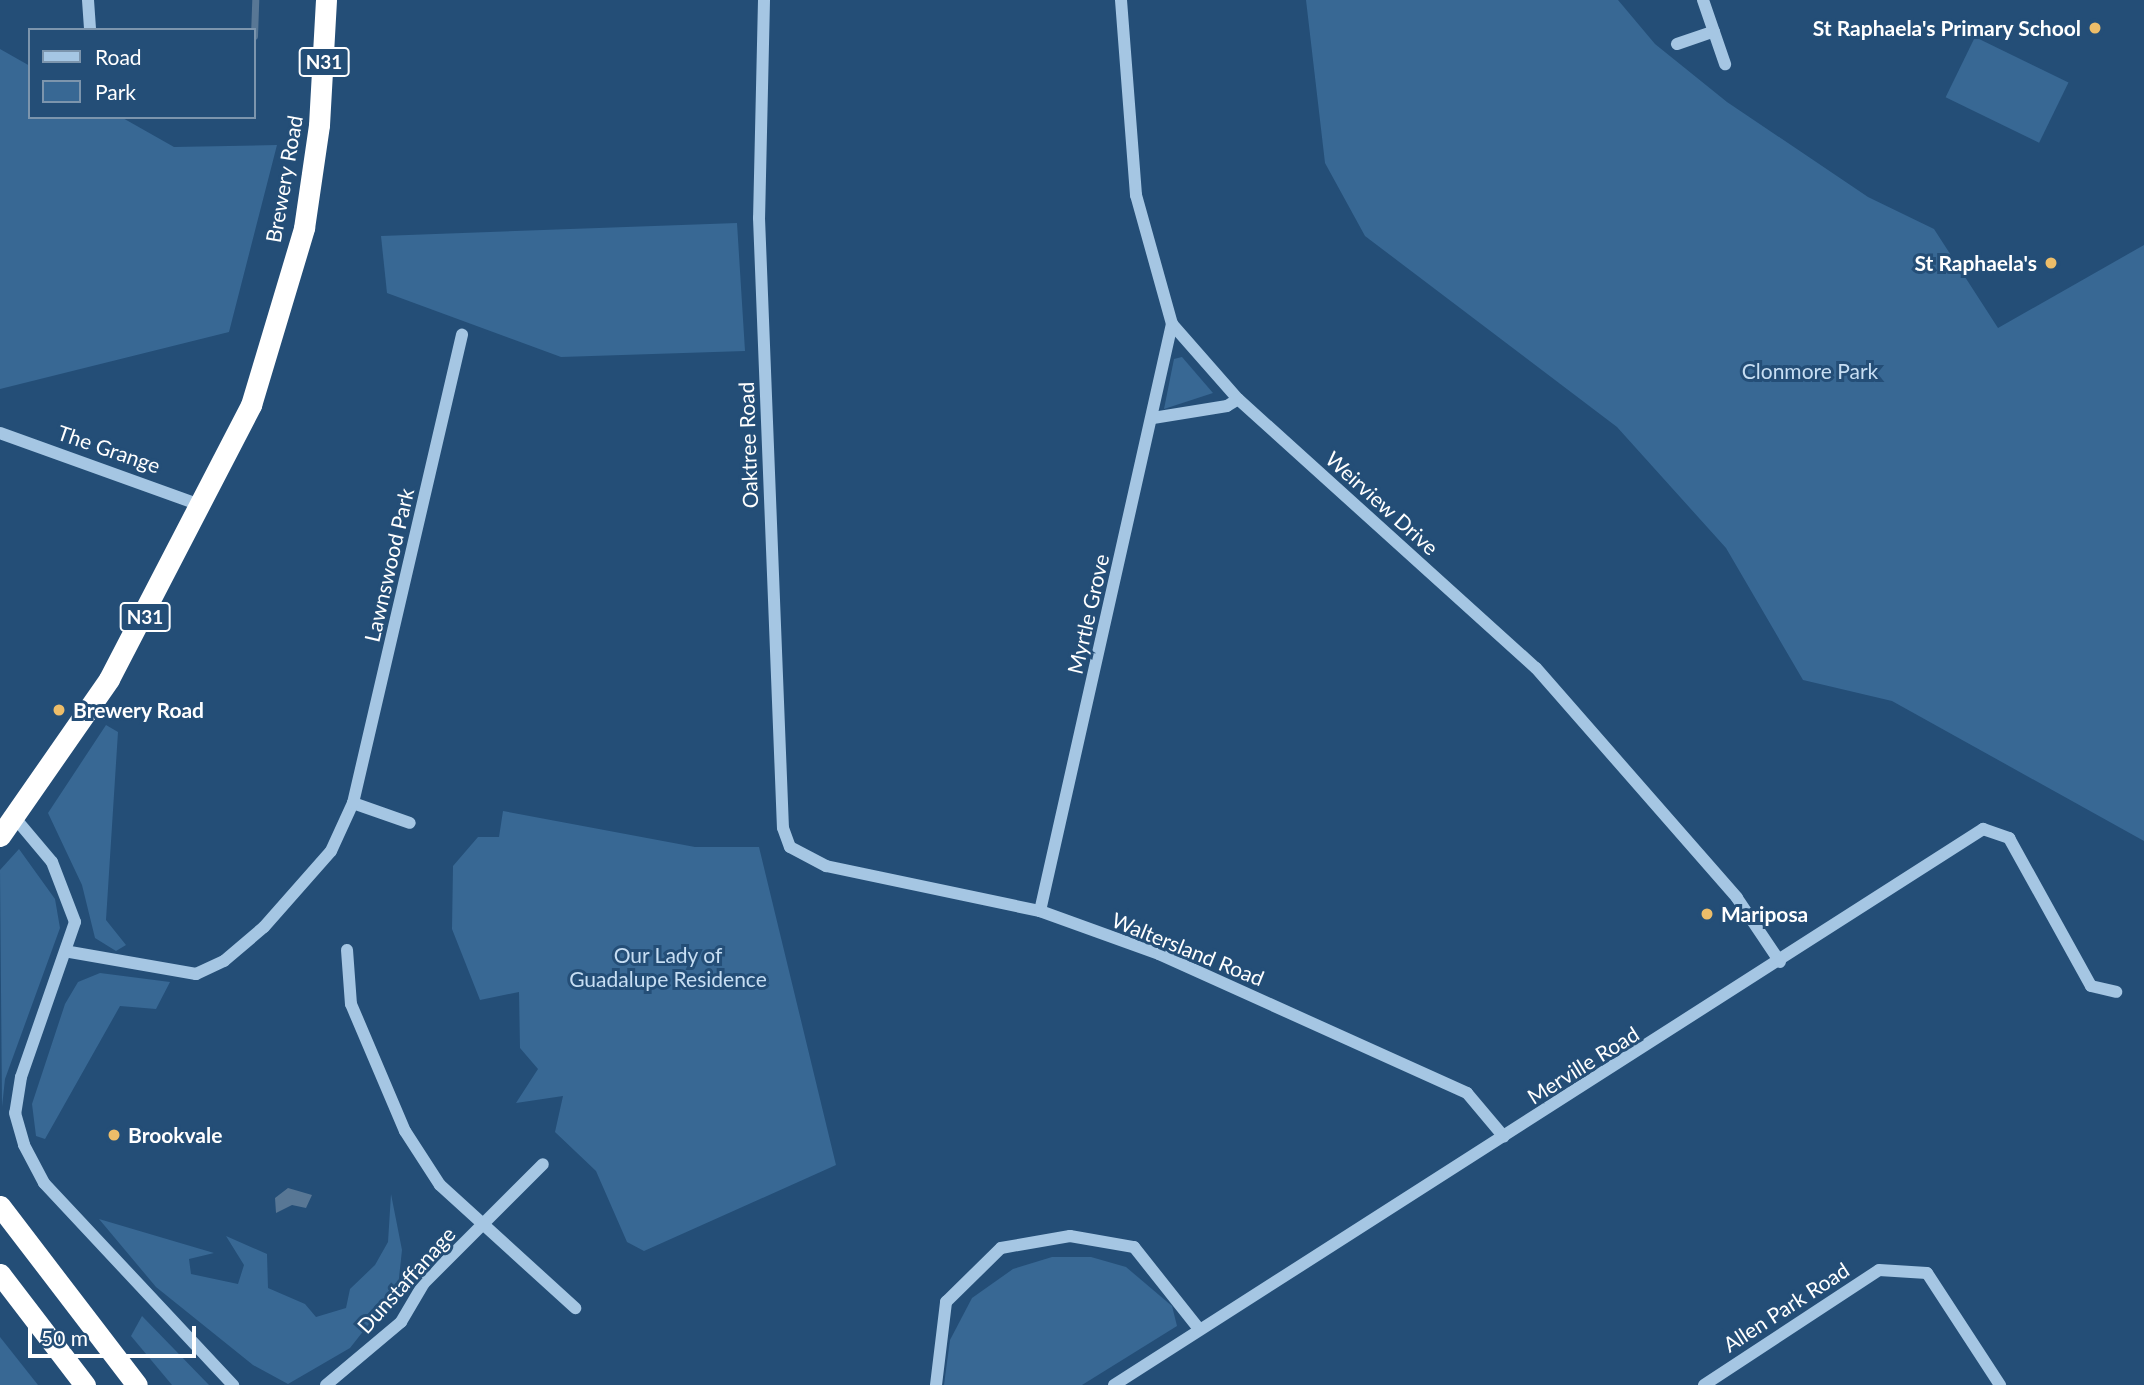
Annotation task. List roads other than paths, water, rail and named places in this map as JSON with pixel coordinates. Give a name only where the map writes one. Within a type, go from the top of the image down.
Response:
[{"type":"highway","name":"Brewery Road","points":[[0,836],[109,679],[204,506],[251,405],[304,228],[319,125],[326,0]]},
{"type":"highway","points":[[0,1206],[137,1385]]},
{"type":"highway","points":[[0,1274],[85,1385]]},
{"type":"street","points":[[88,0],[90,28]]},
{"type":"street","name":"Oaktree Road","points":[[764,0],[759,218],[783,828],[790,847],[826,866]]},
{"type":"street","name":"Weirview Drive","points":[[1121,0],[1136,195],[1172,324],[1238,399],[1536,668],[1737,898],[1780,962]]},
{"type":"street","points":[[1703,0],[1725,64]]},
{"type":"street","points":[[1677,44],[1714,31]]},
{"type":"street","name":"Myrtle Grove","points":[[1040,911],[1172,324]]},
{"type":"street","name":"Lawnswood Park","points":[[70,952],[196,974],[224,961],[299,894],[331,851],[353,803],[462,335]]},
{"type":"street","points":[[1153,418],[1227,406],[1238,399]]},
{"type":"street","name":"The Grange","points":[[0,433],[204,506]]},
{"type":"street","points":[[353,803],[411,822]]},
{"type":"street","points":[[15,818],[38,841],[68,891],[75,922],[70,952],[21,1077],[15,1113],[24,1145],[44,1183],[233,1385]]},
{"type":"street","name":"Merville Road","points":[[1122,1383],[1199,1329],[1780,962],[1983,829],[2008,838],[2091,986],[2116,992]]},
{"type":"street","name":"Waltersland Road","points":[[826,866],[1040,911],[1159,954],[1467,1093],[1504,1137]]},
{"type":"street","points":[[347,950],[351,1004],[371,1061],[440,1185],[481,1226]]},
{"type":"street","name":"Dunstaffanage","points":[[326,1385],[401,1322],[424,1283],[542,1164]]},
{"type":"street","name":"Dunstaffanage","points":[[481,1226],[575,1308]]},
{"type":"street","points":[[936,1385],[946,1302],[1002,1248],[1070,1236],[1134,1247],[1199,1329]]},
{"type":"street","name":"Allen Park Road","points":[[1704,1385],[1879,1270],[1927,1273],[2000,1385]]},
{"type":"waterway","points":[[254,28],[255,0]]},
{"type":"place","name":"St Raphaela's Primary School","points":[[2095,28]]},
{"type":"place","name":"St Raphaela's","points":[[2051,263]]},
{"type":"place","name":"Brewery Road","points":[[59,710]]},
{"type":"place","name":"Mariposa","points":[[1707,914]]},
{"type":"place","name":"Brookvale","points":[[114,1135]]},
{"type":"park label","name":"Clonmore Park","points":[[1810,371]]},
{"type":"park label","name":"Our Lady of Guadalupe Residence","points":[[668,967]]}]
